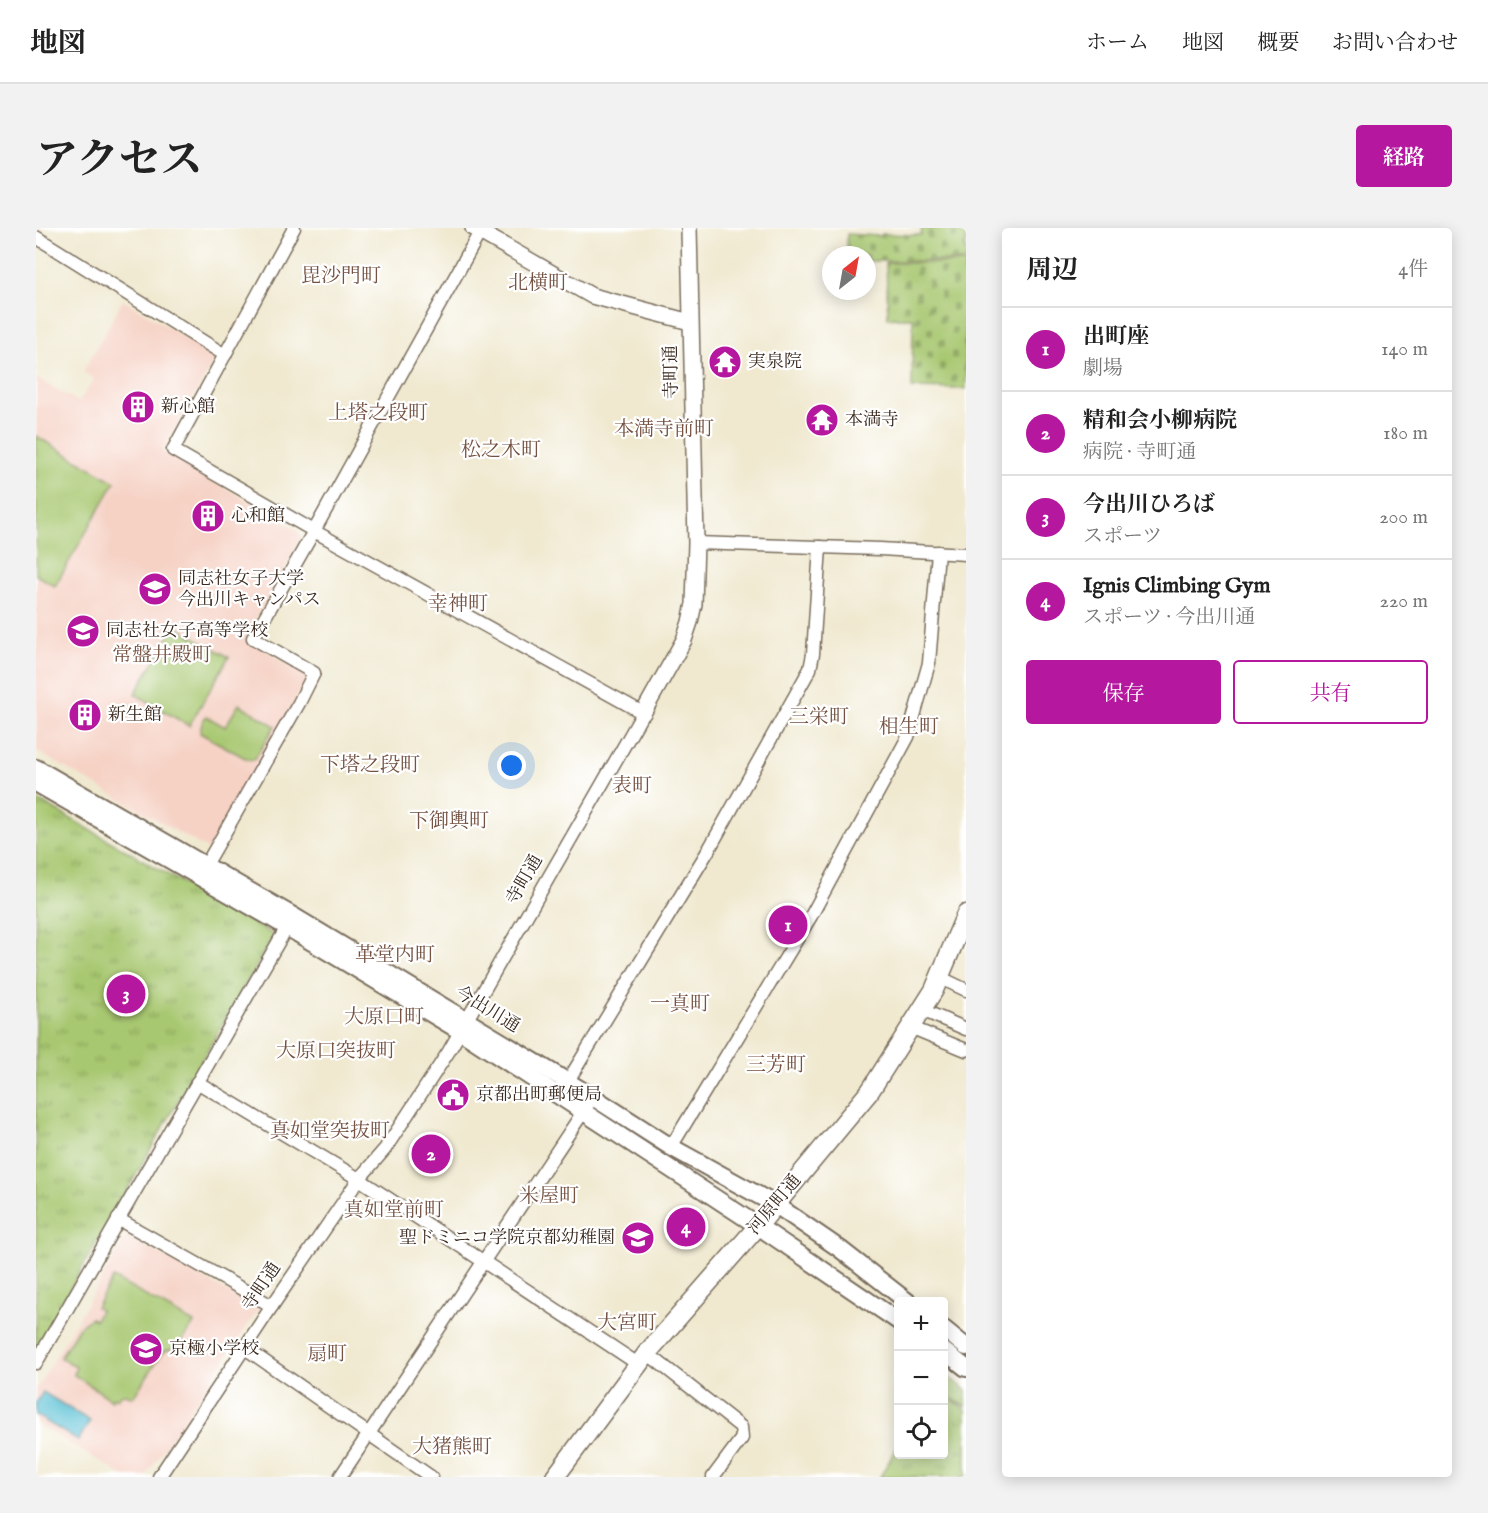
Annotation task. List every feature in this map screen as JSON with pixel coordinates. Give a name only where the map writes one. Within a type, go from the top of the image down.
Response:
[{"type":"main road","name":"今出川通","points":[[36,768],[293,915],[463,1026],[582,1112],[758,1226],[894,1318]]},
{"type":"main road","name":"今出川通","points":[[36,783],[463,1026],[568,1082],[671,1147],[776,1205],[840,1249],[902,1297]]},
{"type":"main road","name":"河原町通","points":[[555,1477],[642,1358],[776,1205],[870,1091],[934,990],[966,914]]},
{"type":"main road","points":[[953,1348],[966,1368]]},
{"type":"street","points":[[294,228],[173,450],[643,714]]},
{"type":"street","name":"寺町通","points":[[159,1477],[272,1306],[359,1179],[385,1149],[449,1052],[684,640],[694,604],[696,543],[689,228]]},
{"type":"street","points":[[206,865],[314,673],[253,638],[314,531],[477,230],[592,296],[690,322]]},
{"type":"street","points":[[36,237],[225,355]]},
{"type":"street","points":[[696,543],[966,554]]},
{"type":"street","points":[[568,1082],[708,851],[810,669],[820,547]]},
{"type":"street","points":[[671,1147],[811,916],[908,737],[929,663],[938,552]]},
{"type":"street","points":[[36,1363],[287,927]]},
{"type":"street","points":[[939,977],[966,990]]},
{"type":"street","points":[[922,1010],[966,1029]]},
{"type":"street","points":[[910,1027],[966,1050]]},
{"type":"street","points":[[197,1082],[359,1179],[483,1261],[642,1358],[741,1426],[742,1438],[713,1477]]},
{"type":"street","points":[[340,1477],[593,1097]]},
{"type":"street","points":[[118,1219],[272,1306]]},
{"type":"street","points":[[245,1348],[432,1477]]},
{"type":"shaded area","name":"同志社女子大学 今出川キャンパス","points":[[123,300],[217,356],[162,451],[298,530],[302,537],[245,639],[307,675],[308,678],[209,850],[36,751],[36,378],[79,402],[94,379],[83,372]]},
{"type":"shaded area","name":"京極小学校","points":[[127,1236],[259,1309],[145,1477],[125,1477],[36,1423],[36,1390]]},
{"type":"green space","points":[[922,228],[966,228],[966,261],[876,261],[876,246],[846,246],[847,234],[921,235]]},
{"type":"green space","points":[[886,263],[966,263],[966,389],[912,388],[913,318],[888,318]]},
{"type":"green space","points":[[36,436],[115,482],[55,586],[36,575]]},
{"type":"green space","points":[[175,626],[229,657],[189,726],[135,694]]},
{"type":"green space","points":[[239,704],[275,726],[254,760],[247,759],[200,733],[206,716],[225,727]]},
{"type":"green space","points":[[36,799],[274,935],[36,1348]]},
{"type":"green space","points":[[113,1278],[194,1323],[178,1347],[163,1352],[134,1396],[120,1395],[117,1399],[113,1397],[112,1400],[74,1375],[76,1366],[60,1358],[79,1327],[91,1318],[95,1320],[100,1310],[96,1307]]},
{"type":"green space","points":[[948,1377],[966,1390],[966,1407],[948,1396]]},
{"type":"green space","points":[[948,1396],[966,1410],[966,1477],[880,1477],[894,1453],[894,1459],[948,1459]]},
{"type":"water","points":[[43,1392],[90,1421],[78,1441],[36,1415],[36,1403]]},
{"type":"place","name":"実泉院","points":[[725,362]]},
{"type":"place","name":"新心館","points":[[138,407]]},
{"type":"place","name":"本満寺","points":[[822,420]]},
{"type":"place","name":"心和館","points":[[208,516]]},
{"type":"place","name":"同志社女子大学 今出川キャンパス","points":[[155,589]]},
{"type":"place","name":"同志社女子高等学校","points":[[83,631]]},
{"type":"place","name":"新生館","points":[[85,715]]},
{"type":"place","name":"出町座","points":[[788,925]]},
{"type":"place","name":"今出川ひろば","points":[[126,994]]},
{"type":"place","name":"京都出町郵便局","points":[[453,1095]]},
{"type":"place","name":"精和会小柳病院","points":[[431,1154]]},
{"type":"place","name":"Ignis Climbing Gym","points":[[686,1227]]},
{"type":"place","name":"聖ドミニコ学院京都幼稚園","points":[[638,1238]]},
{"type":"place","name":"京極小学校","points":[[146,1349]]},
{"type":"district","name":"毘沙門町","points":[[341,276]]},
{"type":"district","name":"北横町","points":[[538,283]]},
{"type":"district","name":"上塔之段町","points":[[378,413]]},
{"type":"district","name":"本満寺前町","points":[[664,429]]},
{"type":"district","name":"松之木町","points":[[501,450]]},
{"type":"district","name":"幸神町","points":[[458,604]]},
{"type":"district","name":"常盤井殿町","points":[[162,655]]},
{"type":"district","name":"三栄町","points":[[819,717]]},
{"type":"district","name":"相生町","points":[[909,727]]},
{"type":"district","name":"下塔之段町","points":[[370,765]]},
{"type":"district","name":"表町","points":[[632,786]]},
{"type":"district","name":"下御輿町","points":[[449,821]]},
{"type":"district","name":"革堂内町","points":[[395,955]]},
{"type":"district","name":"一真町","points":[[680,1004]]},
{"type":"district","name":"大原口町","points":[[384,1017]]},
{"type":"district","name":"大原口突抜町","points":[[336,1051]]},
{"type":"district","name":"三芳町","points":[[776,1065]]},
{"type":"district","name":"真如堂突抜町","points":[[330,1131]]},
{"type":"district","name":"米屋町","points":[[549,1196]]},
{"type":"district","name":"真如堂前町","points":[[394,1210]]},
{"type":"district","name":"大宮町","points":[[627,1323]]},
{"type":"district","name":"扇町","points":[[327,1354]]},
{"type":"district","name":"大猪熊町","points":[[452,1447]]}]
